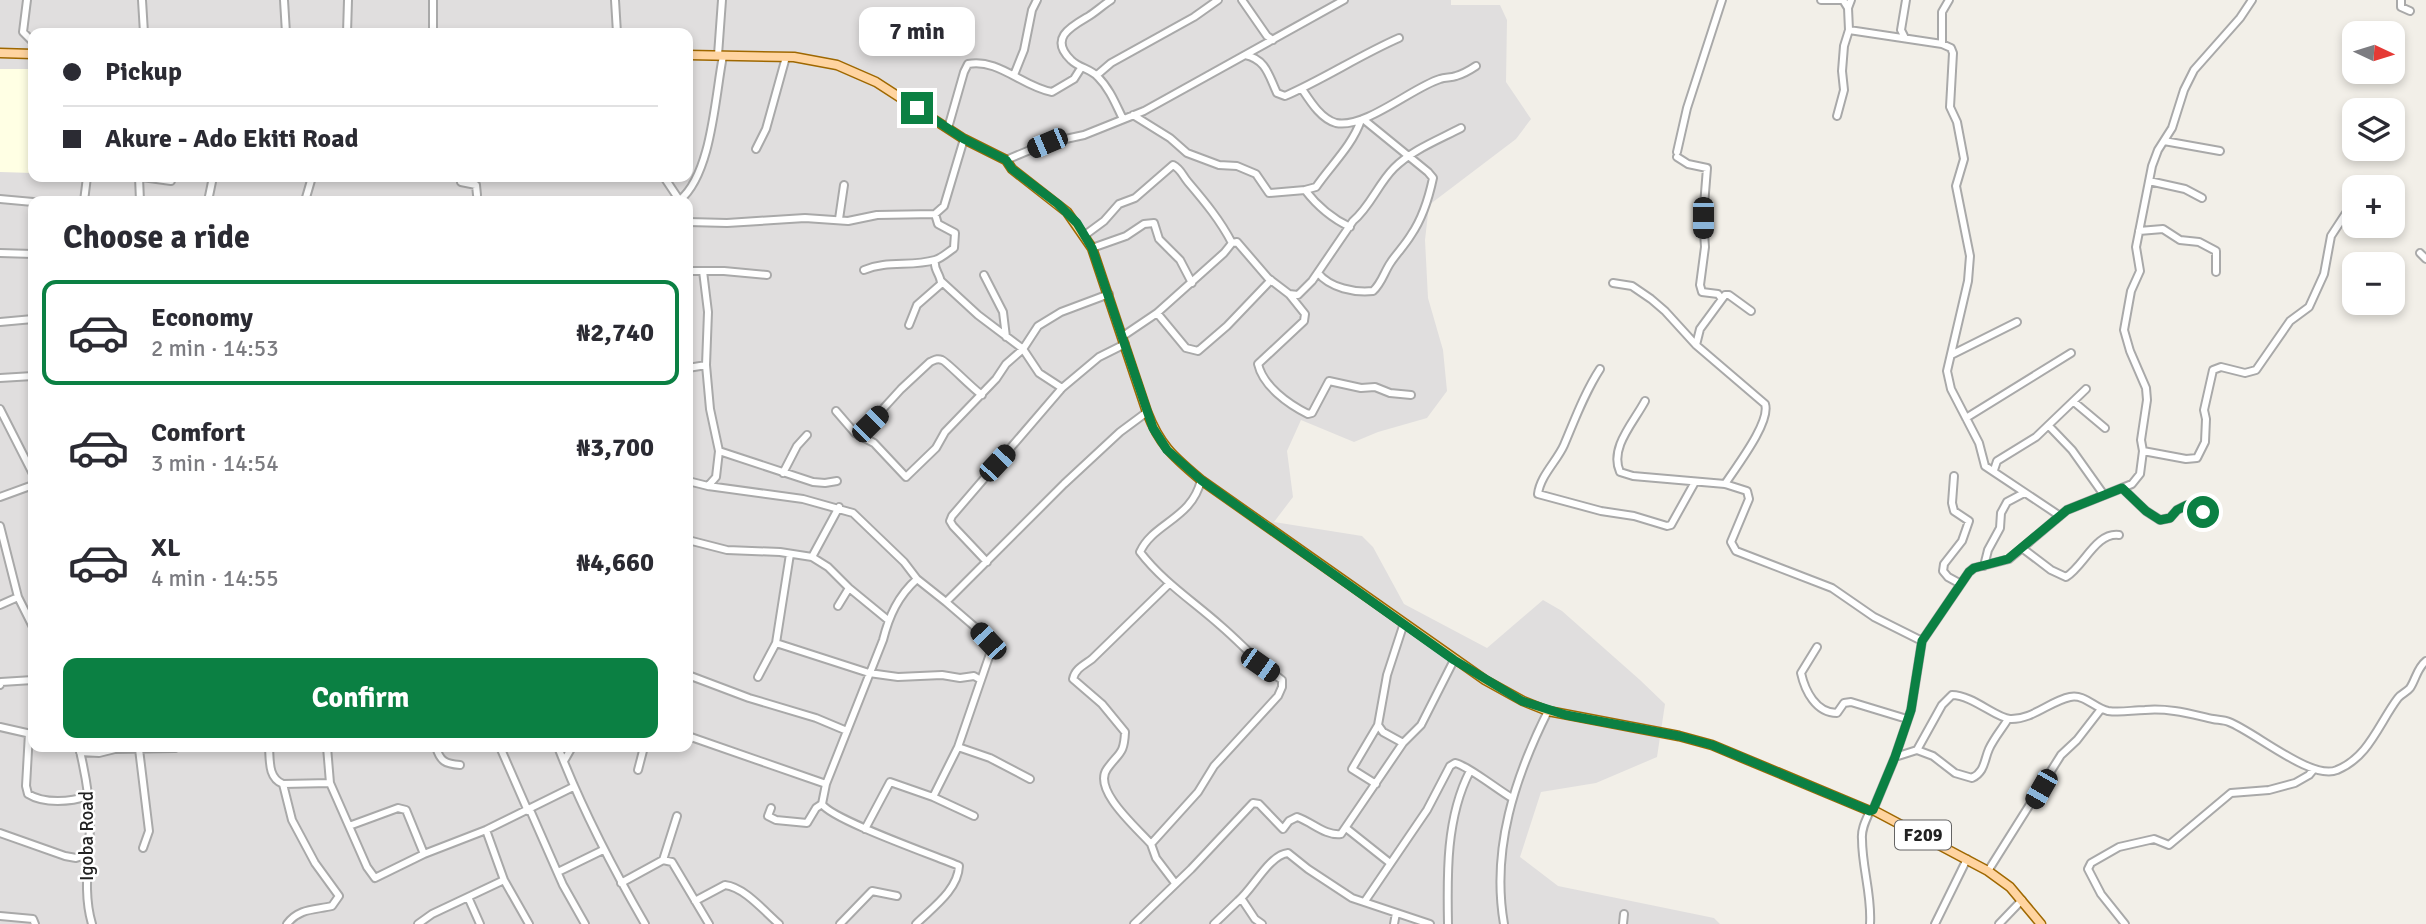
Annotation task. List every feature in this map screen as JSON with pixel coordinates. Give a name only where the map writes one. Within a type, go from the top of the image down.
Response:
[{"type":"main road","points":[[0,53],[28,54]]},
{"type":"main road","name":"F209","points":[[693,55],[810,58],[852,71],[876,82],[964,139],[1006,160],[1012,169],[1067,212],[1085,235],[1109,294],[1153,428],[1167,450],[1201,480],[1454,660],[1512,696],[1548,710],[1695,740],[1871,811],[1988,870],[2022,900],[2041,924]]},
{"type":"street","points":[[27,0],[23,32],[28,36]]},
{"type":"street","points":[[142,0],[144,28]]},
{"type":"street","points":[[284,0],[286,28]]},
{"type":"street","points":[[347,28],[348,0]]},
{"type":"street","points":[[433,0],[433,28]]},
{"type":"street","points":[[615,0],[617,28]]},
{"type":"street","points":[[684,196],[693,187],[708,142],[721,55],[722,0]]},
{"type":"street","points":[[1014,75],[1024,50],[1032,10],[1037,0]]},
{"type":"street","points":[[1111,0],[1065,32],[1062,43],[1065,52],[1081,68],[1097,75],[1109,90],[1123,119]]},
{"type":"street","points":[[1097,75],[1218,0]]},
{"type":"street","points":[[1242,0],[1272,40]]},
{"type":"street","points":[[1006,160],[1047,143],[1084,135],[1133,115],[1191,86],[1343,0]]},
{"type":"street","points":[[1721,298],[1718,294],[1702,292],[1700,285],[1705,247],[1703,218],[1707,167],[1688,164],[1677,154],[1687,108],[1722,0]]},
{"type":"street","points":[[1821,0],[1843,1],[1848,8]]},
{"type":"street","points":[[1837,116],[1844,90],[1843,58],[1849,30],[1848,8],[1851,0]]},
{"type":"street","points":[[1905,38],[1901,30],[1906,0]]},
{"type":"street","points":[[1942,44],[1942,12],[1950,0]]},
{"type":"street","points":[[1870,924],[1870,899],[1865,882],[1861,841],[1911,710],[1922,641],[1959,583],[1974,568],[2008,559],[2060,516],[2086,501],[2122,488],[2137,479],[2140,474],[2146,387],[2124,330],[2131,291],[2140,271],[2136,247],[2152,166],[2176,119],[2183,90],[2194,70],[2240,18],[2252,0]]},
{"type":"street","points":[[2401,0],[2404,11],[2410,11]]},
{"type":"street","points":[[1849,30],[1942,44],[1951,48],[1955,61],[1950,107],[1964,159],[1956,186],[1970,251],[1968,281],[1949,356],[1949,383],[1983,452],[1985,466],[2060,516]]},
{"type":"street","points":[[1245,55],[1262,61],[1281,96],[1285,96],[1399,38]]},
{"type":"street","points":[[756,149],[766,129],[786,57]]},
{"type":"street","points":[[948,128],[968,64],[984,62],[1014,75],[1026,84],[1052,92],[1074,79],[1081,68]]},
{"type":"street","points":[[1302,89],[1313,106],[1337,123],[1362,119],[1440,79],[1456,76],[1476,66]]},
{"type":"street","points":[[1133,115],[1170,138],[1187,153],[1219,165],[1237,166],[1256,174],[1269,193],[1316,187],[1325,171],[1343,153],[1362,119]]},
{"type":"street","points":[[1318,273],[1335,286],[1369,292],[1379,286],[1390,263],[1420,220],[1432,184],[1433,178],[1410,155],[1362,119]]},
{"type":"street","points":[[1289,294],[1298,295],[1318,273],[1396,166],[1410,155],[1461,128]]},
{"type":"street","points":[[693,222],[727,223],[795,218],[848,221],[877,215],[935,214],[944,206],[964,139]]},
{"type":"street","points":[[2164,141],[2220,150]]},
{"type":"street","points":[[1085,235],[1104,221],[1119,204],[1135,198],[1173,165],[1180,168],[1221,221],[1231,243]]},
{"type":"street","points":[[2149,181],[2185,189],[2202,198]]},
{"type":"street","points":[[461,182],[476,185],[477,195]]},
{"type":"street","points":[[839,219],[844,185]]},
{"type":"street","points":[[1305,190],[1317,206],[1333,219],[1350,227]]},
{"type":"street","points":[[0,199],[28,202]]},
{"type":"street","points":[[864,270],[885,263],[897,266],[935,260],[954,248],[956,239],[951,230],[938,224],[935,214]]},
{"type":"street","points":[[2143,451],[2197,458],[2205,442],[2204,410],[2213,370],[2221,367],[2245,373],[2256,370],[2290,321],[2309,307],[2324,274],[2331,236],[2342,219]]},
{"type":"street","points":[[1092,248],[1126,236],[1144,224],[1154,223],[1159,239],[1180,260],[1192,283]]},
{"type":"street","points":[[2139,231],[2163,229],[2180,240],[2199,242],[2213,248],[2216,251],[2216,272]]},
{"type":"street","points":[[987,562],[953,526],[951,516],[1062,388],[1192,283],[1231,243],[1237,242],[1271,280],[1289,294],[1305,314],[1304,321],[1258,364],[1259,371],[1275,393],[1308,414],[1312,413],[1329,381],[1411,395]]},
{"type":"street","points":[[0,253],[28,254]]},
{"type":"street","points":[[2420,253],[2426,259]]},
{"type":"street","points":[[935,260],[934,268],[941,281],[978,315],[1023,349],[1039,373],[1062,388]]},
{"type":"street","points":[[693,271],[767,275]]},
{"type":"street","points":[[703,271],[708,312],[705,365],[710,409],[719,450],[716,477],[720,487]]},
{"type":"street","points":[[984,275],[1003,312],[1006,337]]},
{"type":"street","points":[[1157,313],[1186,348],[1198,351],[1227,326],[1271,280]]},
{"type":"street","points":[[909,326],[917,305],[941,281]]},
{"type":"street","points":[[1613,282],[1636,288],[1665,311],[1696,345],[1767,407],[1750,446],[1725,484]]},
{"type":"street","points":[[836,411],[855,433],[874,443],[906,477],[936,448],[945,432],[982,395],[1044,321],[1109,294]]},
{"type":"street","points":[[1696,345],[1700,329],[1725,295],[1751,311]]},
{"type":"street","points":[[0,322],[28,319]]},
{"type":"street","points":[[1949,356],[2017,322]]},
{"type":"street","points":[[1966,418],[2071,353]]},
{"type":"street","points":[[860,434],[901,389],[930,362],[936,360],[947,363],[982,395]]},
{"type":"street","points":[[693,367],[705,365]]},
{"type":"street","points":[[1600,369],[1564,444],[1542,480],[1538,494],[1667,526],[1677,517],[1695,482]]},
{"type":"street","points":[[0,378],[28,376]]},
{"type":"street","points":[[1994,470],[1997,461],[2036,437],[2086,389]]},
{"type":"street","points":[[1645,401],[1627,430],[1615,458],[1620,472],[1633,476],[1725,484],[1747,491],[1750,494],[1731,542],[1736,551],[1816,580],[1874,617],[1922,641]]},
{"type":"street","points":[[2074,402],[2105,428]]},
{"type":"street","points":[[0,409],[28,464]]},
{"type":"street","points":[[946,602],[1063,484],[1120,432],[1147,412]]},
{"type":"street","points":[[2049,426],[2072,450],[2104,495]]},
{"type":"street","points":[[783,474],[797,446],[807,435]]},
{"type":"street","points":[[719,450],[813,482],[825,484],[837,481]]},
{"type":"street","points":[[1954,476],[1954,511],[1969,521],[1962,541],[1946,561],[1944,571],[1948,577],[1959,583]]},
{"type":"street","points":[[708,486],[716,477]]},
{"type":"street","points":[[1151,844],[1198,792],[1214,766],[1278,696],[1283,687],[1282,680],[1260,665],[1221,626],[1169,584],[1140,552],[1145,542],[1196,497],[1201,480]]},
{"type":"street","points":[[693,482],[803,499],[853,513],[904,562],[917,579],[975,627],[992,648],[958,747],[933,797]]},
{"type":"street","points":[[0,497],[28,487]]},
{"type":"street","points":[[2122,488],[2146,511],[2160,520],[2170,518],[2177,510],[2187,505],[2203,512]]},
{"type":"street","points":[[1984,566],[2007,502],[2024,493]]},
{"type":"street","points":[[812,557],[839,507]]},
{"type":"street","points":[[0,526],[18,597],[28,617]]},
{"type":"street","points":[[2022,548],[2051,570],[2066,577],[2074,572],[2102,538],[2112,534],[2119,535]]},
{"type":"street","points":[[693,541],[727,550],[812,557],[828,567],[888,620]]},
{"type":"street","points":[[758,677],[776,643],[790,554]]},
{"type":"street","points":[[916,924],[951,889],[959,874],[959,866],[827,812],[822,804],[826,783],[888,620],[898,601],[917,579]]},
{"type":"street","points":[[1169,584],[1074,674],[1073,679],[1102,704],[1125,732],[1124,748],[1104,772],[1103,786],[1113,802],[1151,844],[1156,858],[1175,883]]},
{"type":"street","points":[[838,606],[849,588]]},
{"type":"street","points":[[0,606],[18,597]]},
{"type":"street","points":[[1376,784],[1352,769],[1378,725],[1387,675],[1404,624]]},
{"type":"street","points":[[776,643],[869,673],[898,677],[974,676],[981,680]]},
{"type":"street","points":[[1817,647],[1801,673],[1806,692],[1815,702],[1832,713],[1837,713],[1844,703],[1851,702],[1907,719]]},
{"type":"street","points":[[1134,924],[1253,803],[1259,804],[1283,829],[1289,821],[1297,817],[1335,835],[1341,834],[1403,743],[1422,725],[1454,660]]},
{"type":"street","points":[[1917,750],[1942,705],[1952,695],[1969,700],[2008,719],[2074,696],[2084,698],[2101,709],[2131,712],[2174,710],[2228,721],[2271,744],[2300,764],[2331,772],[2360,754],[2397,700],[2409,689],[2426,661]]},
{"type":"street","points":[[693,676],[847,731]]},
{"type":"street","points":[[0,682],[28,680]]},
{"type":"street","points":[[1988,870],[2061,755],[2077,740],[2101,709]]},
{"type":"street","points":[[1504,924],[1504,833],[1521,772],[1548,710]]},
{"type":"street","points":[[1895,757],[1917,750],[1933,756],[1955,773],[1972,778],[1984,767],[1988,750],[2008,719]]},
{"type":"street","points":[[1378,725],[1383,732],[1403,743]]},
{"type":"street","points":[[0,727],[28,733]]},
{"type":"street","points":[[693,738],[826,783]]},
{"type":"street","points":[[958,747],[990,758],[1030,779]]},
{"type":"street","points":[[29,752],[26,786],[31,797],[72,802],[88,796]]},
{"type":"street","name":"Igoba Road","points":[[80,752],[90,818],[86,892],[91,924]]},
{"type":"street","points":[[139,752],[149,831],[143,848]]},
{"type":"street","points":[[270,752],[273,777],[283,784],[330,783]]},
{"type":"street","points":[[327,752],[330,783],[371,876],[375,878],[425,854],[486,830],[573,787]]},
{"type":"street","points":[[437,752],[443,762],[460,765]]},
{"type":"street","points":[[502,752],[585,924]]},
{"type":"street","points":[[560,752],[573,787],[603,850],[645,924]]},
{"type":"street","points":[[564,761],[569,752]]},
{"type":"street","points":[[638,770],[643,752]]},
{"type":"street","points":[[1365,901],[1427,810],[1450,766],[1459,763],[1512,798]]},
{"type":"street","points":[[2125,924],[2095,885],[2088,869],[2091,863],[2115,849],[2151,839],[2169,845],[2231,793],[2269,790],[2295,783],[2314,769]]},
{"type":"street","points":[[1448,924],[1447,887],[1454,816],[1470,771]]},
{"type":"street","points":[[865,829],[890,782],[933,797],[974,816]]},
{"type":"street","points":[[283,784],[292,820],[315,863],[339,896],[332,906],[305,910],[287,924]]},
{"type":"street","points":[[771,808],[768,816],[776,820],[807,823],[816,808],[822,804]]},
{"type":"street","points":[[349,826],[398,808],[406,810],[425,854]]},
{"type":"street","points":[[663,860],[677,816]]},
{"type":"street","points":[[1346,828],[1390,863]]},
{"type":"street","points":[[486,830],[505,880],[529,924]]},
{"type":"street","points":[[0,834],[65,856],[76,858],[89,854]]},
{"type":"street","points":[[558,872],[603,850]]},
{"type":"street","points":[[1214,924],[1274,860],[1288,853],[1352,898],[1430,924]]},
{"type":"street","points":[[1934,924],[1967,859]]},
{"type":"street","points":[[621,883],[663,860],[672,862],[709,924]]},
{"type":"street","points":[[418,924],[428,916],[505,880]]},
{"type":"street","points":[[695,901],[724,885],[729,885],[738,889],[779,924]]},
{"type":"street","points":[[840,924],[872,891],[897,896]]},
{"type":"street","points":[[468,897],[480,924]]},
{"type":"street","points":[[1999,924],[2022,900]]},
{"type":"street","points":[[1238,901],[1243,901],[1255,919],[1262,924]]},
{"type":"street","points":[[1394,924],[1396,913]]},
{"type":"street","points":[[1623,924],[1624,915]]},
{"type":"street","points":[[0,916],[27,917],[33,919],[35,924]]},
{"type":"shaded area","points":[[0,0],[1451,0],[1451,5],[1500,5],[1507,20],[1506,82],[1531,119],[1516,139],[1429,205],[1425,240],[1428,298],[1443,350],[1447,391],[1427,418],[1354,442],[1301,420],[1287,451],[1293,497],[1274,522],[1362,536],[1373,547],[1404,604],[1487,648],[1543,600],[1562,611],[1640,680],[1665,704],[1657,757],[1596,783],[1541,792],[1520,857],[1558,886],[1714,918],[1720,924],[0,924]]},
{"type":"shaded area","points":[[0,69],[28,69],[28,173],[0,172]]},
{"type":"route","points":[[917,108],[964,139],[1006,160],[1012,169],[1058,204],[1077,223],[1092,248],[1153,428],[1167,450],[1201,480],[1454,660],[1512,696],[1548,710],[1712,745],[1870,811],[1873,810],[1895,757],[1911,710],[1922,641],[1969,572],[1974,568],[2008,559],[2067,510],[2122,488],[2146,511],[2160,520],[2170,518],[2183,505],[2203,512]]}]
